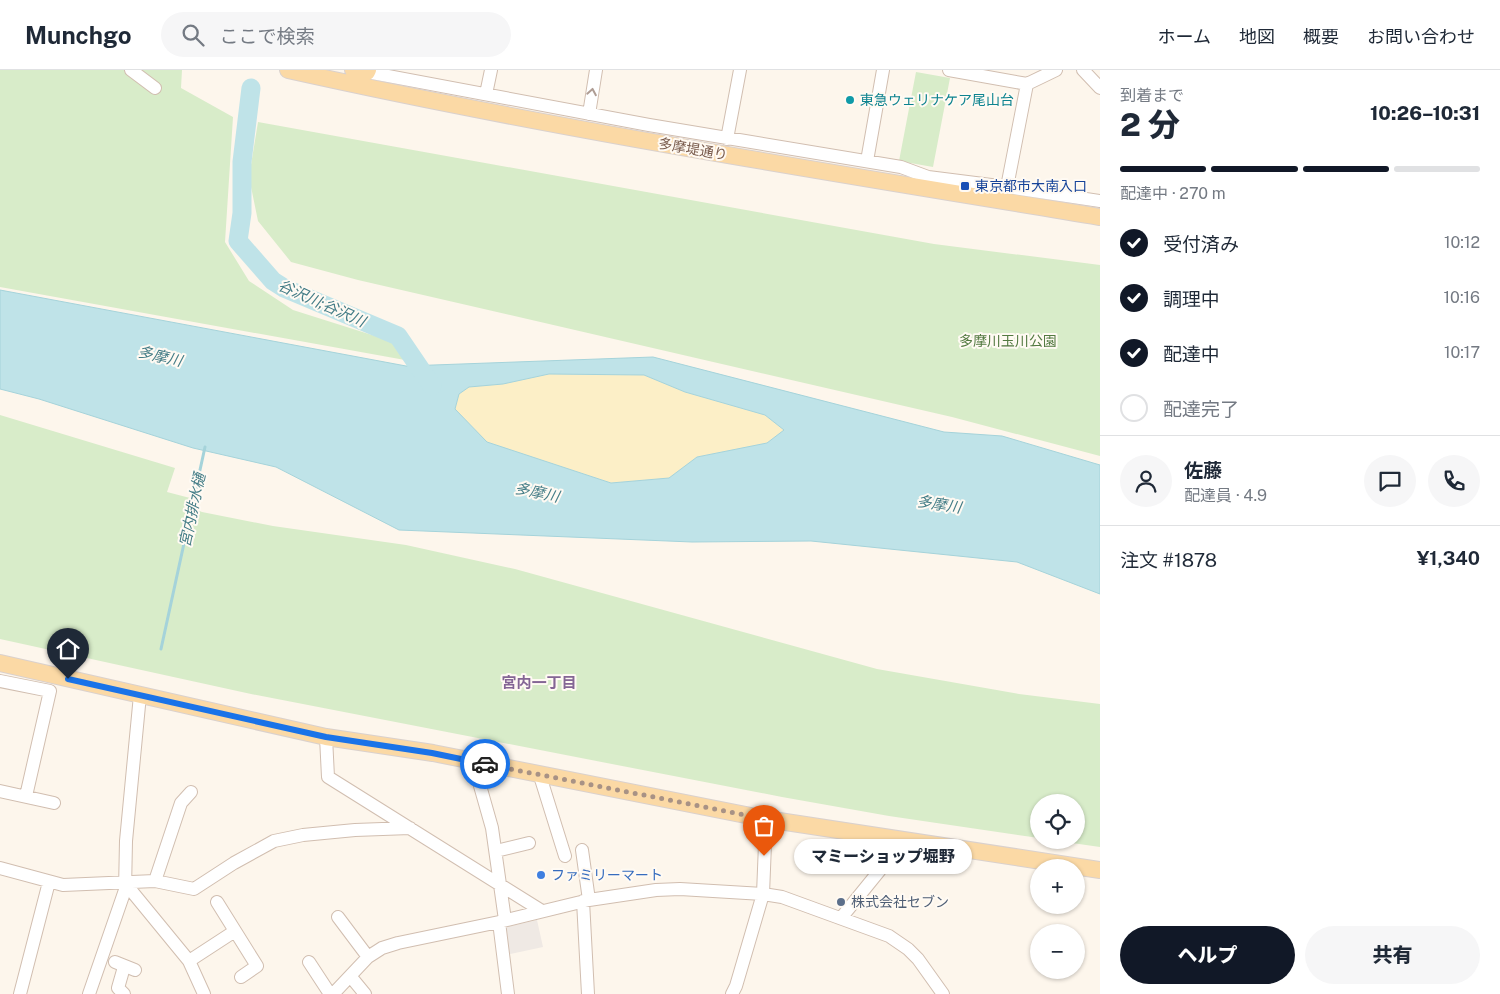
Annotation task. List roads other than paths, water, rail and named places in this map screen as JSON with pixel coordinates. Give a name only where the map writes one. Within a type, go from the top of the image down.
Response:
[{"type":"main road","name":"多摩堤通り","points":[[293,70],[416,97],[588,130],[927,183],[1100,217]]},
{"type":"main road","points":[[0,664],[326,737],[432,753],[540,776],[766,819],[1100,870]]},
{"type":"street","points":[[132,70],[155,88]]},
{"type":"street","points":[[486,94],[491,70]]},
{"type":"street","points":[[589,114],[596,70]]},
{"type":"street","points":[[727,139],[740,70]]},
{"type":"street","points":[[867,161],[883,70]]},
{"type":"street","points":[[949,70],[1027,84],[1056,70]]},
{"type":"street","points":[[1083,70],[1100,88]]},
{"type":"street","points":[[363,71],[727,139],[901,167],[927,183],[1007,187],[1100,201]]},
{"type":"street","points":[[1007,187],[1027,84]]},
{"type":"street","points":[[0,681],[50,690],[26,796]]},
{"type":"street","points":[[89,994],[125,890],[126,841],[140,695]]},
{"type":"street","points":[[326,737],[328,777],[542,911]]},
{"type":"street","points":[[473,761],[490,819],[496,851],[508,994]]},
{"type":"street","points":[[540,776],[565,856]]},
{"type":"street","points":[[0,791],[54,803]]},
{"type":"street","points":[[155,881],[181,803],[191,792]]},
{"type":"street","points":[[732,994],[763,894],[766,819]]},
{"type":"street","points":[[0,868],[63,886],[155,881],[194,889],[234,863],[274,841],[303,835],[355,830],[410,828]]},
{"type":"street","points":[[496,851],[529,842]]},
{"type":"street","points":[[582,850],[586,900],[588,994]]},
{"type":"street","points":[[840,918],[880,870]]},
{"type":"street","points":[[20,994],[49,882]]},
{"type":"street","points":[[125,883],[189,961],[204,994]]},
{"type":"street","points":[[309,962],[331,994],[351,977],[368,957],[382,948],[398,943],[502,921],[586,900],[673,889],[763,894],[782,897],[889,936],[918,959],[943,994]]},
{"type":"street","points":[[217,902],[257,966],[241,977]]},
{"type":"street","points":[[338,917],[368,957]]},
{"type":"street","points":[[189,961],[236,931]]},
{"type":"street","points":[[124,994],[118,988],[125,966]]},
{"type":"street","points":[[351,977],[365,994]]},
{"type":"water","name":"多摩川","points":[[0,290],[406,366],[653,357],[944,432],[1002,436],[1100,465],[1100,594],[1017,562],[811,541],[692,542],[399,530],[276,467],[193,448],[39,399],[0,389]],"holes":[[[549,374],[644,375],[685,392],[765,415],[784,430],[767,443],[697,457],[669,478],[611,483],[487,442],[455,409],[459,394],[469,387],[503,384]]]},
{"type":"waterway","name":"谷沢川;谷沢川","points":[[251,88],[242,162],[242,213],[238,241],[273,281],[284,288],[398,336],[432,386]]},
{"type":"waterway","name":"宮内排水樋","points":[[161,649],[205,447]]},
{"type":"place","name":"東急ウェリナケア尾山台","points":[[850,100]]},
{"type":"place","name":"東京都市大南入口","points":[[965,186]]},
{"type":"place","name":"マミーショップ堀野","points":[[764,856]]},
{"type":"place","name":"ファミリーマート","points":[[541,875]]},
{"type":"place","name":"株式会社セブン","points":[[841,902]]},
{"type":"district","name":"宮内一丁目","points":[[539,682]]},
{"type":"park label","name":"多摩川玉川公園","points":[[1008,341]]}]
